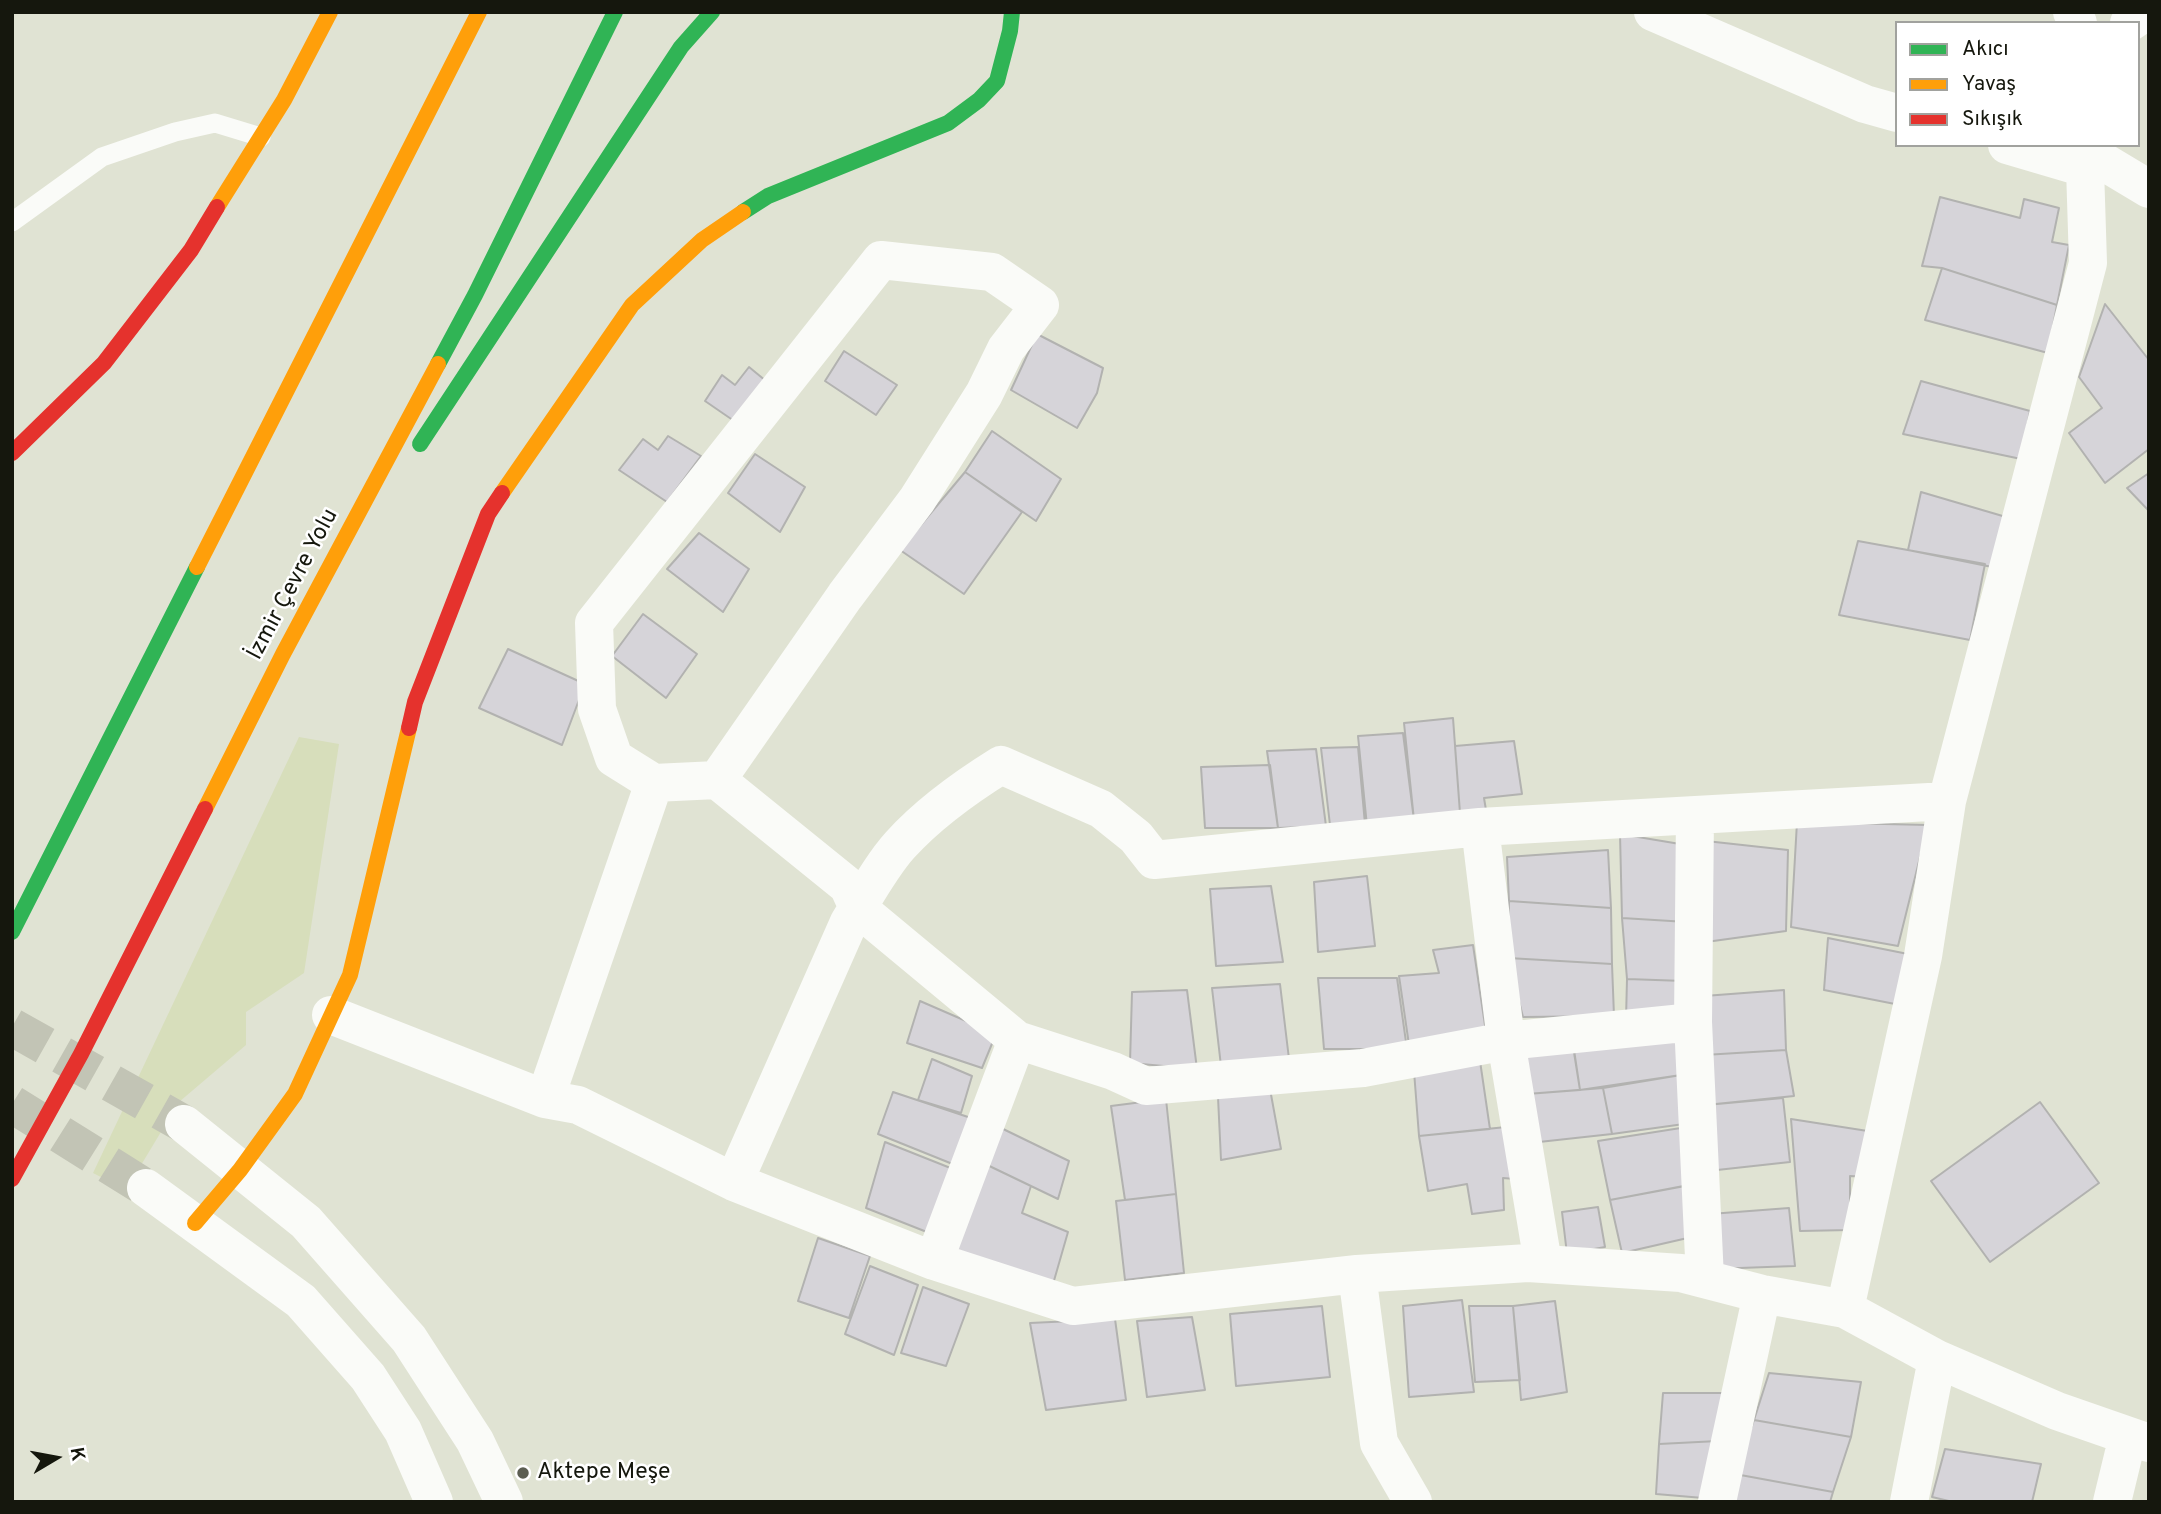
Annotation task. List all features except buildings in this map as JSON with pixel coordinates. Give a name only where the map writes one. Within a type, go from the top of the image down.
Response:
[{"type":"highway","points":[[12,453],[112,352],[191,250],[284,100],[330,12]]},
{"type":"highway","points":[[12,932],[478,12]]},
{"type":"highway","name":"İzmir Çevre Yolu","points":[[12,1179],[81,1054],[283,654],[475,295],[615,12]]},
{"type":"highway","points":[[413,455],[681,47],[712,12]]},
{"type":"highway","points":[[1004,12],[1010,31]]},
{"type":"highway","points":[[195,1223],[240,1170],[295,1094],[350,975],[415,702],[488,514],[632,305],[702,240],[768,196],[948,123],[979,100],[997,81],[1012,12]]},
{"type":"highway","points":[[283,654],[382,502]]},
{"type":"street","points":[[1653,12],[1866,104],[1895,112]]},
{"type":"street","points":[[2023,147],[2088,155],[2149,189]]},
{"type":"street","points":[[1845,1309],[1923,956],[1947,801],[2088,263],[2088,155]]},
{"type":"street","points":[[717,780],[845,596],[917,500],[985,394],[1006,349],[1040,305],[992,272],[881,260],[594,623],[597,709],[614,758],[654,783],[717,780],[848,886],[858,908],[1017,1040],[1113,1071],[1146,1086],[1363,1068],[1507,1041],[1693,1022]]},
{"type":"street","points":[[734,1182],[849,922],[899,846],[957,792],[1001,765],[1101,809],[1136,836],[1154,860],[1480,827],[1947,801]]},
{"type":"street","points":[[545,1099],[654,783]]},
{"type":"street","points":[[1695,815],[1693,1022],[1705,1279]]},
{"type":"street","points":[[1480,827],[1507,1041],[1542,1263]]},
{"type":"street","points":[[331,1015],[545,1099],[578,1105],[734,1182],[934,1261],[1073,1306],[1357,1274],[1542,1263],[1681,1273],[1762,1294],[1845,1309],[1937,1359],[2057,1411],[2138,1440],[2112,1502]]},
{"type":"street","points":[[934,1261],[1017,1040]]},
{"type":"street","points":[[184,1125],[306,1223],[409,1339],[475,1441],[504,1502]]},
{"type":"street","points":[[146,1188],[301,1301],[368,1377],[403,1431],[434,1502]]},
{"type":"street","points":[[1357,1274],[1379,1443],[1413,1502]]},
{"type":"street","points":[[1717,1502],[1762,1294]]},
{"type":"street","points":[[1909,1502],[1937,1359]]},
{"type":"lane","points":[[12,222],[102,157],[176,132],[215,123],[261,137]]},
{"type":"green space","points":[[299,737],[339,744],[304,973],[246,1012],[246,1045],[179,1102],[126,1190],[93,1173]]},
{"type":"tunnel","points":[[12,1027],[184,1124]]},
{"type":"tunnel","points":[[12,1104],[146,1188]]},
{"type":"traffic: fast","points":[[438,364],[615,12]]},
{"type":"traffic: fast","points":[[420,444],[681,47],[712,12]]},
{"type":"traffic: fast","points":[[743,212],[768,196],[948,123],[979,100],[997,81],[1012,12]]},
{"type":"traffic: fast","points":[[12,932],[197,567]]},
{"type":"traffic: slow","points":[[217,207],[284,100],[330,12]]},
{"type":"traffic: slow","points":[[197,567],[479,12]]},
{"type":"traffic: slow","points":[[502,493],[632,305],[702,240],[743,212]]},
{"type":"traffic: slow","points":[[205,809],[283,654],[438,364]]},
{"type":"traffic: slow","points":[[195,1223],[240,1170],[295,1094],[350,975],[409,728]]},
{"type":"traffic: jam","points":[[12,453],[104,363],[191,250],[217,207]]},
{"type":"traffic: jam","points":[[409,728],[415,702],[488,514],[502,493]]},
{"type":"traffic: jam","points":[[12,1179],[81,1054],[205,809]]},
{"type":"place","name":"Aktepe Meşe","points":[[523,1473]]}]
